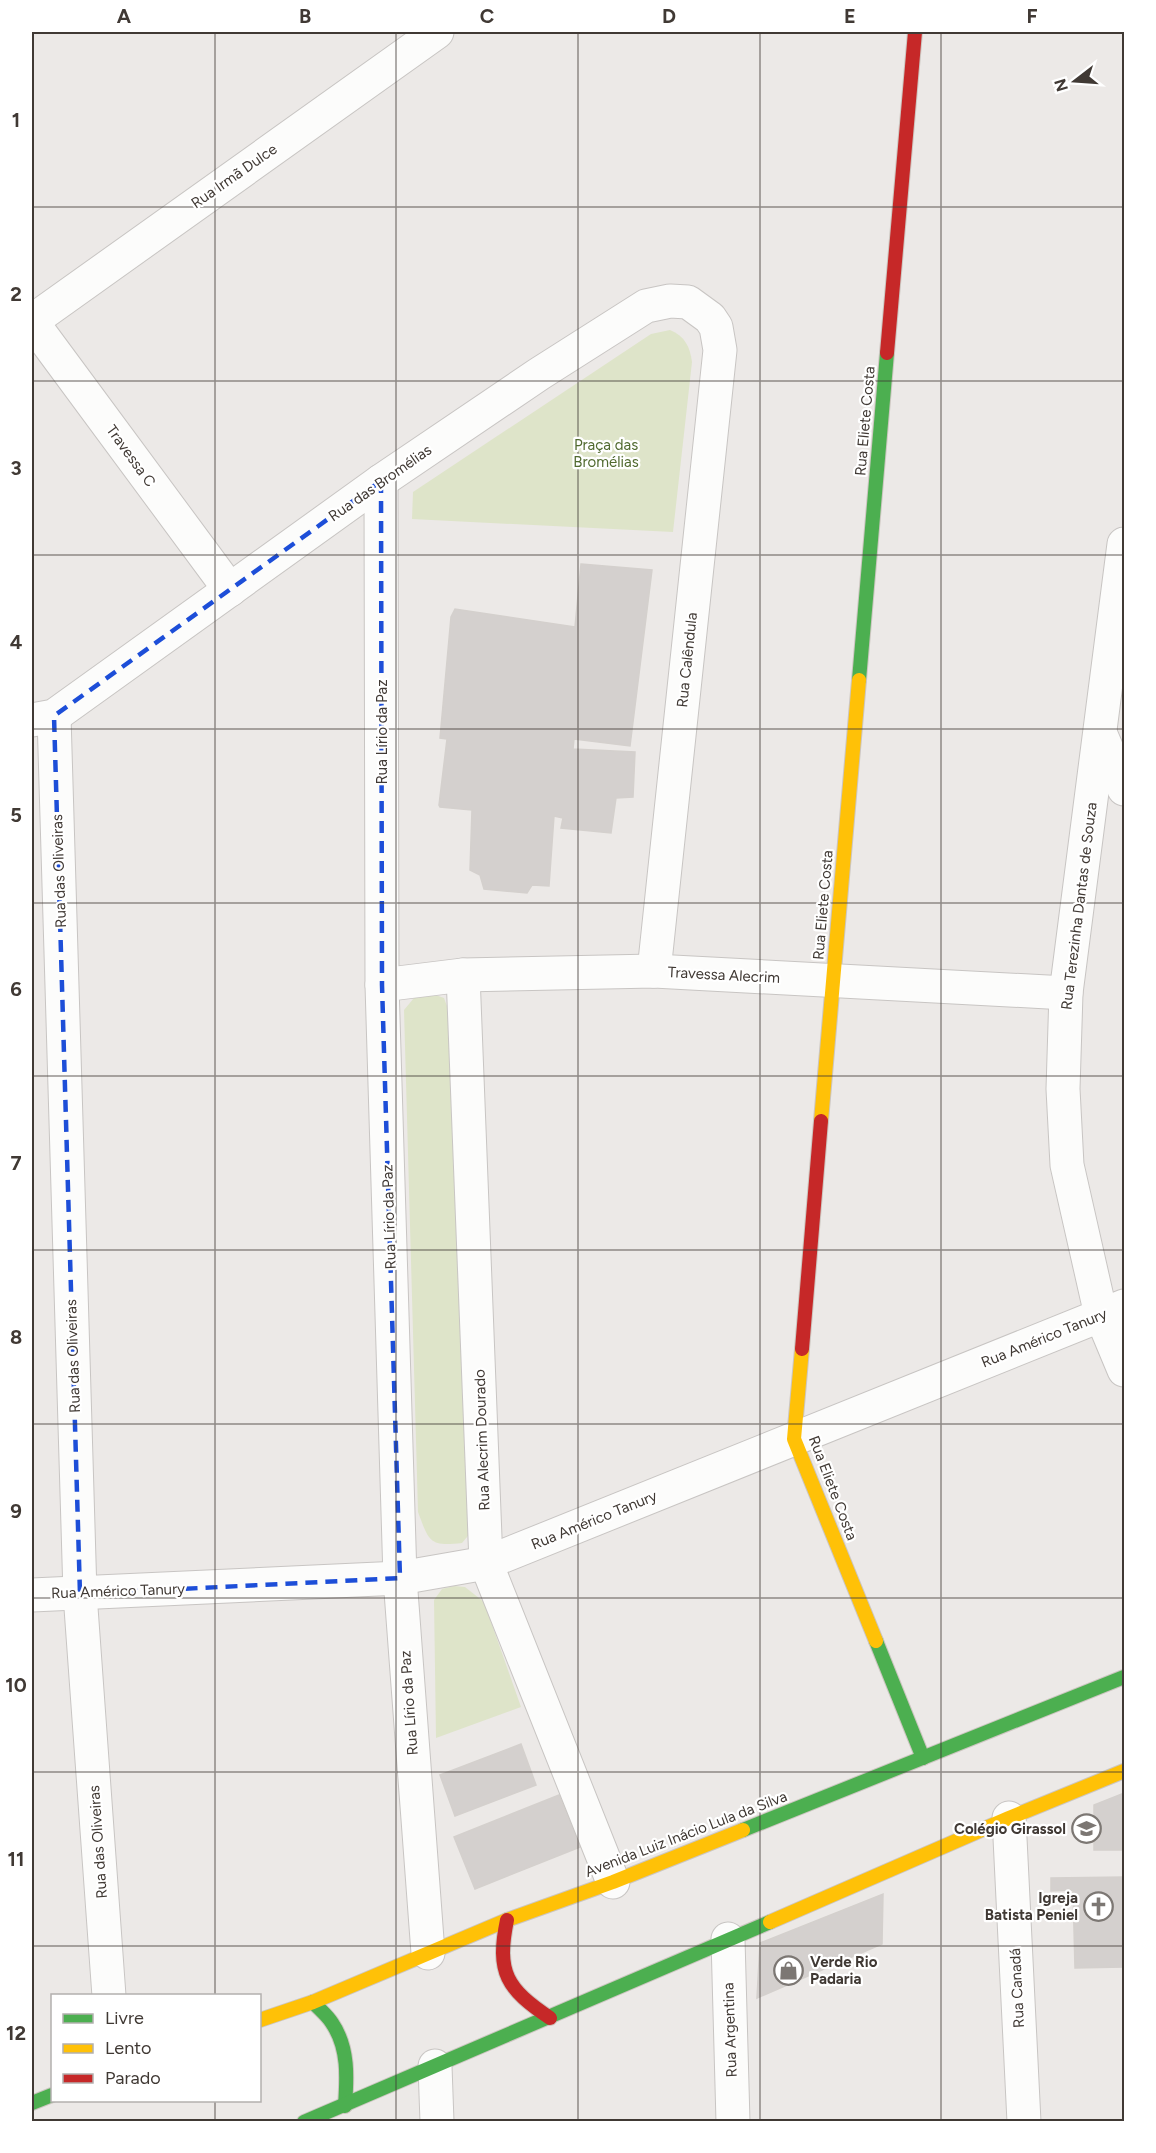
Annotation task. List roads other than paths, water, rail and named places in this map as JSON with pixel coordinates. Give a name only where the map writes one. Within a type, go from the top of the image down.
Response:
[{"type":"street","name":"Rua Irmã Dulce","points":[[32,321],[437,32]]},
{"type":"street","name":"Rua Eliete Costa","points":[[915,32],[794,1439],[923,1758]]},
{"type":"street","name":"Rua das Bromélias","points":[[43,718],[230,590],[381,481],[539,374],[646,306],[670,301],[688,302],[710,318],[716,327],[720,350]]},
{"type":"street","name":"Travessa C","points":[[32,321],[230,590]]},
{"type":"street","name":"Rua Calêndula","points":[[654,971],[720,350]]},
{"type":"street","name":"Rua Lírio da Paz","points":[[381,481],[382,985],[400,1578],[428,1953]]},
{"type":"street","name":"Rua Terezinha Dantas de Souza","points":[[1125,544],[1066,993],[1063,1089],[1067,1165],[1113,1311],[1125,1370]]},
{"type":"street","name":"Rua das Oliveiras","points":[[43,718],[80,1594],[110,1994]]},
{"type":"street","points":[[1101,735],[1125,789]]},
{"type":"street","name":"Travessa Alecrim","points":[[382,985],[464,975],[654,971],[1066,993]]},
{"type":"street","name":"Rua Alecrim Dourado","points":[[464,975],[486,1563],[613,1882]]},
{"type":"street","name":"Rua Américo Tanury","points":[[32,1595],[400,1578],[486,1563],[1113,1311]]},
{"type":"street","name":"Avenida Luiz Inácio Lula da Silva","points":[[261,2020],[313,2002],[507,1920],[613,1882],[1125,1677]]},
{"type":"street","points":[[304,2121],[345,2106],[550,2018],[1008,1818],[1125,1771]]},
{"type":"street","name":"Rua Canadá","points":[[1008,1818],[1024,2121]]},
{"type":"street","points":[[507,1920],[502,1939],[501,1958],[507,1979],[524,2001],[550,2018]]},
{"type":"street","name":"Rua Argentina","points":[[728,1939],[734,2121]]},
{"type":"street","points":[[313,2002],[333,2024],[344,2049],[348,2071],[345,2106]]},
{"type":"street","points":[[435,2066],[437,2121]]},
{"type":"street","points":[[32,2103],[51,2095]]},
{"type":"place","name":"Colégio Girassol","points":[[1087,1829]]},
{"type":"place","name":"Igreja Batista Peniel","points":[[1099,1907]]},
{"type":"place","name":"Verde Rio Padaria","points":[[789,1971]]},
{"type":"park label","name":"Praça das Bromélias","points":[[606,454]]}]
